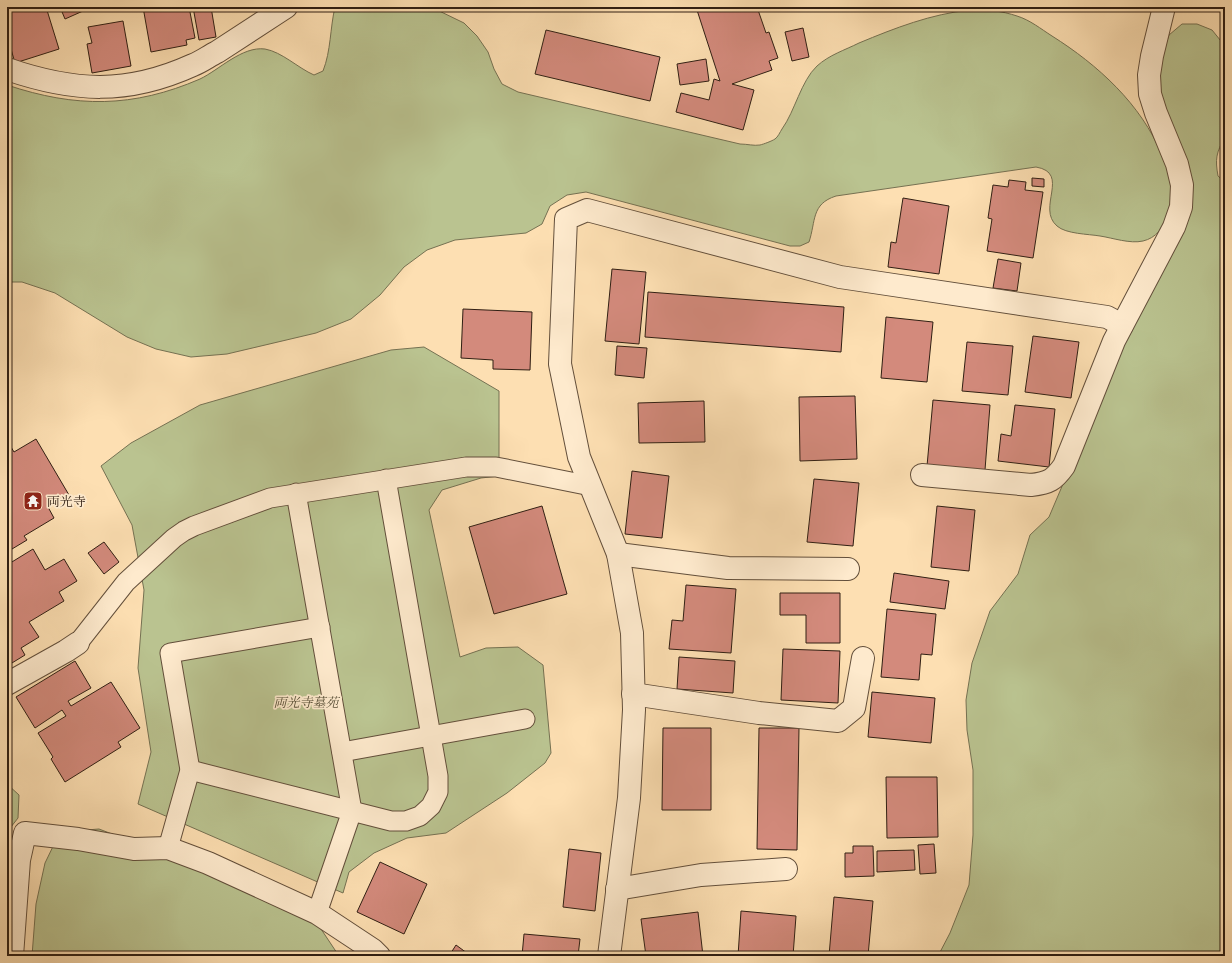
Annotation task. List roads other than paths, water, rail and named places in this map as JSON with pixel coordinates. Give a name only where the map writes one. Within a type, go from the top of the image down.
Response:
[{"type":"street","points":[[7,69],[61,84],[95,88],[129,85],[162,78],[194,65],[286,7]]},
{"type":"street","points":[[922,475],[1032,485],[1045,484],[1057,477],[1064,466],[1114,340],[1174,227],[1181,207],[1182,185],[1177,164],[1156,113],[1150,94],[1149,75],[1152,56],[1164,7]]},
{"type":"street","points":[[609,956],[629,798],[634,710],[632,633],[618,554],[579,457],[560,364],[566,219],[587,210],[840,277],[1106,317],[1122,325]]},
{"type":"street","points":[[618,554],[728,568],[848,569]]},
{"type":"street","points":[[7,684],[78,643]]},
{"type":"street","points":[[633,694],[759,713],[838,721],[854,708],[863,658]]},
{"type":"street","points":[[12,956],[19,860],[26,833],[78,839],[134,849],[168,848],[208,863],[317,913],[373,950],[379,956]]},
{"type":"street","points":[[617,889],[701,875],[786,869]]},
{"type":"lane","points":[[78,643],[126,582],[184,531],[270,498],[386,479],[481,466],[496,467],[591,486]]},
{"type":"lane","points":[[190,770],[391,821],[406,821],[420,816],[431,806],[438,792],[438,776],[386,479]]},
{"type":"lane","points":[[296,493],[352,811],[317,913]]},
{"type":"lane","points":[[168,848],[190,770],[170,653],[320,627]]},
{"type":"lane","points":[[342,752],[525,719]]},
{"type":"place","name":"両光寺","points":[[33,501]]},
{"type":"park label","name":"両光寺墓苑","points":[[306,702]]}]
